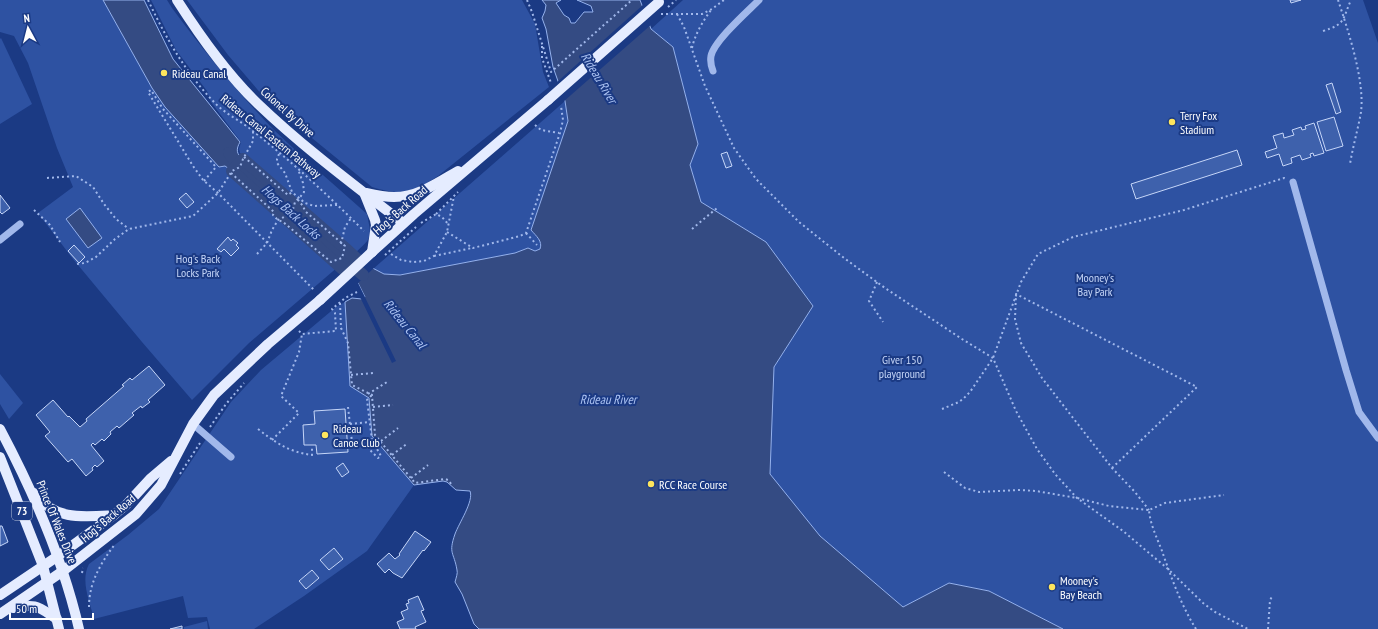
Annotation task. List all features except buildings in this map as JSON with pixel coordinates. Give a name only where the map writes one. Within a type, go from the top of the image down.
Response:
[{"type":"main road","name":"Colonel By Drive","points":[[176,0],[200,36],[256,102],[295,137],[403,223]]},
{"type":"main road","name":"Hog's Back Road","points":[[0,614],[63,571],[136,514],[161,485],[192,424],[214,395],[231,378],[320,300],[403,223],[548,100],[660,1]]},
{"type":"main road","points":[[364,193],[393,197],[407,196],[430,188],[484,155]]},
{"type":"main road","points":[[364,193],[375,220],[375,234],[372,252]]},
{"type":"main road","name":"Prince Of Wales Drive","points":[[0,429],[28,484],[58,556],[72,600],[79,629]]},
{"type":"main road","name":"73","points":[[0,457],[43,566],[58,624]]},
{"type":"main road","name":"Hog's Back Road","points":[[0,596],[114,515],[127,504],[151,478],[175,457]]},
{"type":"main road","points":[[28,484],[42,502],[62,514],[76,517],[114,515]]},
{"type":"main road","points":[[9,608],[34,605],[58,624]]},
{"type":"lane","points":[[713,71],[710,63],[714,48],[729,30],[759,0]]},
{"type":"lane","points":[[1293,182],[1359,412],[1378,438]]},
{"type":"lane","points":[[0,240],[20,224]]},
{"type":"lane","points":[[192,424],[231,457]]},
{"type":"path","name":"Rideau Canal Eastern Pathway","points":[[148,0],[176,54],[217,105],[253,131],[298,169],[365,232]]},
{"type":"path","points":[[527,0],[551,72],[632,0]]},
{"type":"path","points":[[660,14],[702,14],[724,0]]},
{"type":"path","points":[[1338,0],[1356,65],[1361,91],[1361,112],[1350,164]]},
{"type":"path","points":[[1323,31],[1338,27],[1344,19],[1351,0]]},
{"type":"path","points":[[692,49],[693,42],[704,20],[712,9]]},
{"type":"path","points":[[677,14],[684,27],[705,86],[734,148],[756,179],[798,222],[877,282],[993,358],[1016,411],[1037,449],[1055,474],[1077,498],[1123,531],[1168,569],[1203,603],[1215,612],[1248,629]]},
{"type":"path","points":[[542,43],[542,58],[551,83]]},
{"type":"path","points":[[204,180],[216,167],[163,109],[151,90],[148,92],[193,166],[204,180],[314,290]]},
{"type":"path","points":[[391,254],[401,260],[413,262],[424,261],[434,256],[473,248],[520,236],[526,233],[560,133],[562,120],[561,106]]},
{"type":"path","points":[[535,125],[541,130],[560,133]]},
{"type":"path","points":[[77,264],[85,264],[96,257],[115,239],[129,229],[193,216],[218,193],[231,173],[240,167],[253,141],[253,131]]},
{"type":"path","points":[[279,153],[277,163],[285,173],[292,192],[305,203],[314,206],[338,205]]},
{"type":"path","points":[[244,158],[288,195],[292,192]]},
{"type":"path","points":[[257,254],[267,243],[272,230],[279,219],[292,213],[295,202],[304,192],[298,169]]},
{"type":"path","points":[[231,173],[274,212],[273,215],[331,262],[342,258],[345,246],[305,212],[303,206],[297,201]]},
{"type":"path","points":[[47,178],[76,176],[93,187],[116,219],[129,229]]},
{"type":"path","points":[[942,409],[959,402],[970,392],[993,358],[1021,282],[1038,254],[1073,237],[1184,210],[1284,178],[1293,182]]},
{"type":"path","points":[[385,256],[421,223],[436,214],[454,195],[447,232],[434,256]]},
{"type":"path","points":[[692,229],[717,208]]},
{"type":"path","points":[[34,210],[50,225],[60,242]]},
{"type":"path","points":[[436,214],[442,217],[449,225]]},
{"type":"path","points":[[341,244],[345,227],[351,218]]},
{"type":"path","points":[[447,232],[473,248]]},
{"type":"path","points":[[526,233],[538,245]]},
{"type":"path","points":[[877,282],[869,301],[883,322]]},
{"type":"path","points":[[302,334],[336,331],[335,313],[332,309],[349,295],[357,292]]},
{"type":"path","points":[[1016,294],[1016,319],[1021,343],[1042,378],[1112,468],[1135,492],[1149,510],[1151,522],[1168,569],[1182,603],[1196,629]]},
{"type":"path","points":[[1016,294],[1197,387],[1112,468]]},
{"type":"path","points":[[340,303],[341,328],[348,343],[352,384],[372,396]]},
{"type":"path","points":[[299,331],[302,334]]},
{"type":"path","points":[[272,440],[299,413],[281,396],[299,352],[302,334]]},
{"type":"path","points":[[351,375],[373,373]]},
{"type":"path","points":[[205,435],[226,404],[246,381]]},
{"type":"path","points":[[368,394],[387,382]]},
{"type":"path","points":[[372,396],[375,433],[415,483],[445,479],[452,484]]},
{"type":"path","points":[[352,442],[366,446],[378,458],[381,456],[372,440],[371,434],[368,400],[372,396]]},
{"type":"path","points":[[373,407],[393,405]]},
{"type":"path","points":[[348,407],[352,442]]},
{"type":"path","points":[[350,424],[370,422]]},
{"type":"path","points":[[381,442],[398,428]]},
{"type":"path","points":[[258,429],[280,445],[299,453],[312,455],[312,448]]},
{"type":"path","points":[[371,434],[375,433]]},
{"type":"path","points":[[352,442],[372,440]]},
{"type":"path","points":[[392,455],[408,443]]},
{"type":"path","points":[[411,478],[428,465]]},
{"type":"path","points":[[944,472],[965,488],[979,492],[1020,490],[1036,491],[1077,498],[1109,506],[1149,510],[1165,502],[1224,495]]},
{"type":"path","points":[[89,607],[90,592],[93,581],[103,561],[117,542]]},
{"type":"path","points":[[1268,629],[1270,600],[1273,595]]},
{"type":"green space","name":"Hog's Back Locks Park","points":[[0,0],[103,0],[152,88],[165,107],[219,167],[225,166],[232,171],[339,266],[249,343],[192,400],[73,259],[38,213],[73,187],[57,148],[28,63],[14,36],[0,32]]},
{"type":"green space","points":[[151,0],[167,0],[209,55],[260,116],[367,214],[370,228],[369,237],[354,254],[306,209],[240,153],[239,149],[241,142],[211,102],[207,91],[176,50]]},
{"type":"green space","points":[[187,0],[522,0],[535,24],[543,72],[549,87],[429,182],[406,191],[399,192],[382,190],[372,187],[269,103],[228,55]]},
{"type":"green space","name":"Mooney's Bay Park","points":[[683,0],[1363,0],[1378,43],[1378,629],[1063,629],[989,591],[949,583],[903,607],[820,536],[769,474],[774,367],[813,306],[766,242],[701,202],[690,165],[698,144],[673,47],[651,29]]},
{"type":"green space","points":[[1,38],[32,104],[0,124],[0,39]]},
{"type":"green space","points":[[565,101],[568,121],[567,127],[531,230],[540,241],[540,249],[535,251],[528,248],[515,253],[400,275],[384,274],[373,269]]},
{"type":"green space","name":"Rideau Canoe Club","points":[[345,302],[350,385],[369,397],[372,436],[414,485],[367,551],[304,596],[254,629],[210,629],[207,617],[188,618],[183,596],[94,619],[88,599],[85,577],[89,564],[128,535],[159,509],[231,402],[261,370],[336,307]]},
{"type":"green space","points":[[0,374],[23,403],[9,419],[0,404]]},
{"type":"green space","points":[[207,621],[208,629],[184,629],[184,627]]},
{"type":"water","name":"Rideau Canal","points":[[103,0],[144,0],[173,59],[240,142],[237,151],[243,159],[232,171],[225,166],[219,167],[165,107],[152,88]]},
{"type":"water","name":"Rideau River","points":[[542,0],[561,0],[556,3],[564,15],[569,18],[571,23],[575,23],[584,12],[593,12],[591,6],[577,0],[640,0],[651,29],[673,47],[698,144],[690,165],[701,202],[766,242],[813,306],[774,367],[770,474],[820,536],[903,607],[949,583],[989,591],[1063,629],[479,629],[474,624],[462,594],[455,582],[457,571],[452,553],[455,534],[470,500],[470,491],[456,490],[447,482],[443,481],[414,485],[372,436],[369,398],[350,386],[345,302],[352,298],[362,299],[365,297],[358,283],[346,272],[359,261],[384,274],[400,275],[515,253],[528,248],[535,251],[540,249],[540,241],[531,230],[568,121],[565,101],[553,67],[546,29],[542,18],[546,5]]},
{"type":"water","points":[[80,208],[102,238],[88,248],[66,219]]},
{"type":"pier","points":[[644,4],[652,24],[563,102],[556,83]]},
{"type":"pier","points":[[360,259],[375,267],[358,283],[396,361],[392,363],[360,297],[363,296],[357,284],[345,274]]},
{"type":"waterway","name":"Hogs Back Locks","points":[[229,153],[240,167],[363,275]]},
{"type":"waterway","points":[[243,159],[345,248],[359,261],[346,272],[232,171],[243,159]]},
{"type":"place","name":"Rideau Canal","points":[[164,73]]},
{"type":"place","name":"Terry Fox Stadium","points":[[1172,122]]},
{"type":"place","name":"Rideau Canoe Club","points":[[325,435]]},
{"type":"place","name":"RCC Race Course","points":[[651,484]]},
{"type":"place","name":"Mooney's Bay Beach","points":[[1052,587]]},
{"type":"park label","name":"Giver 150 playground","points":[[902,366]]}]
